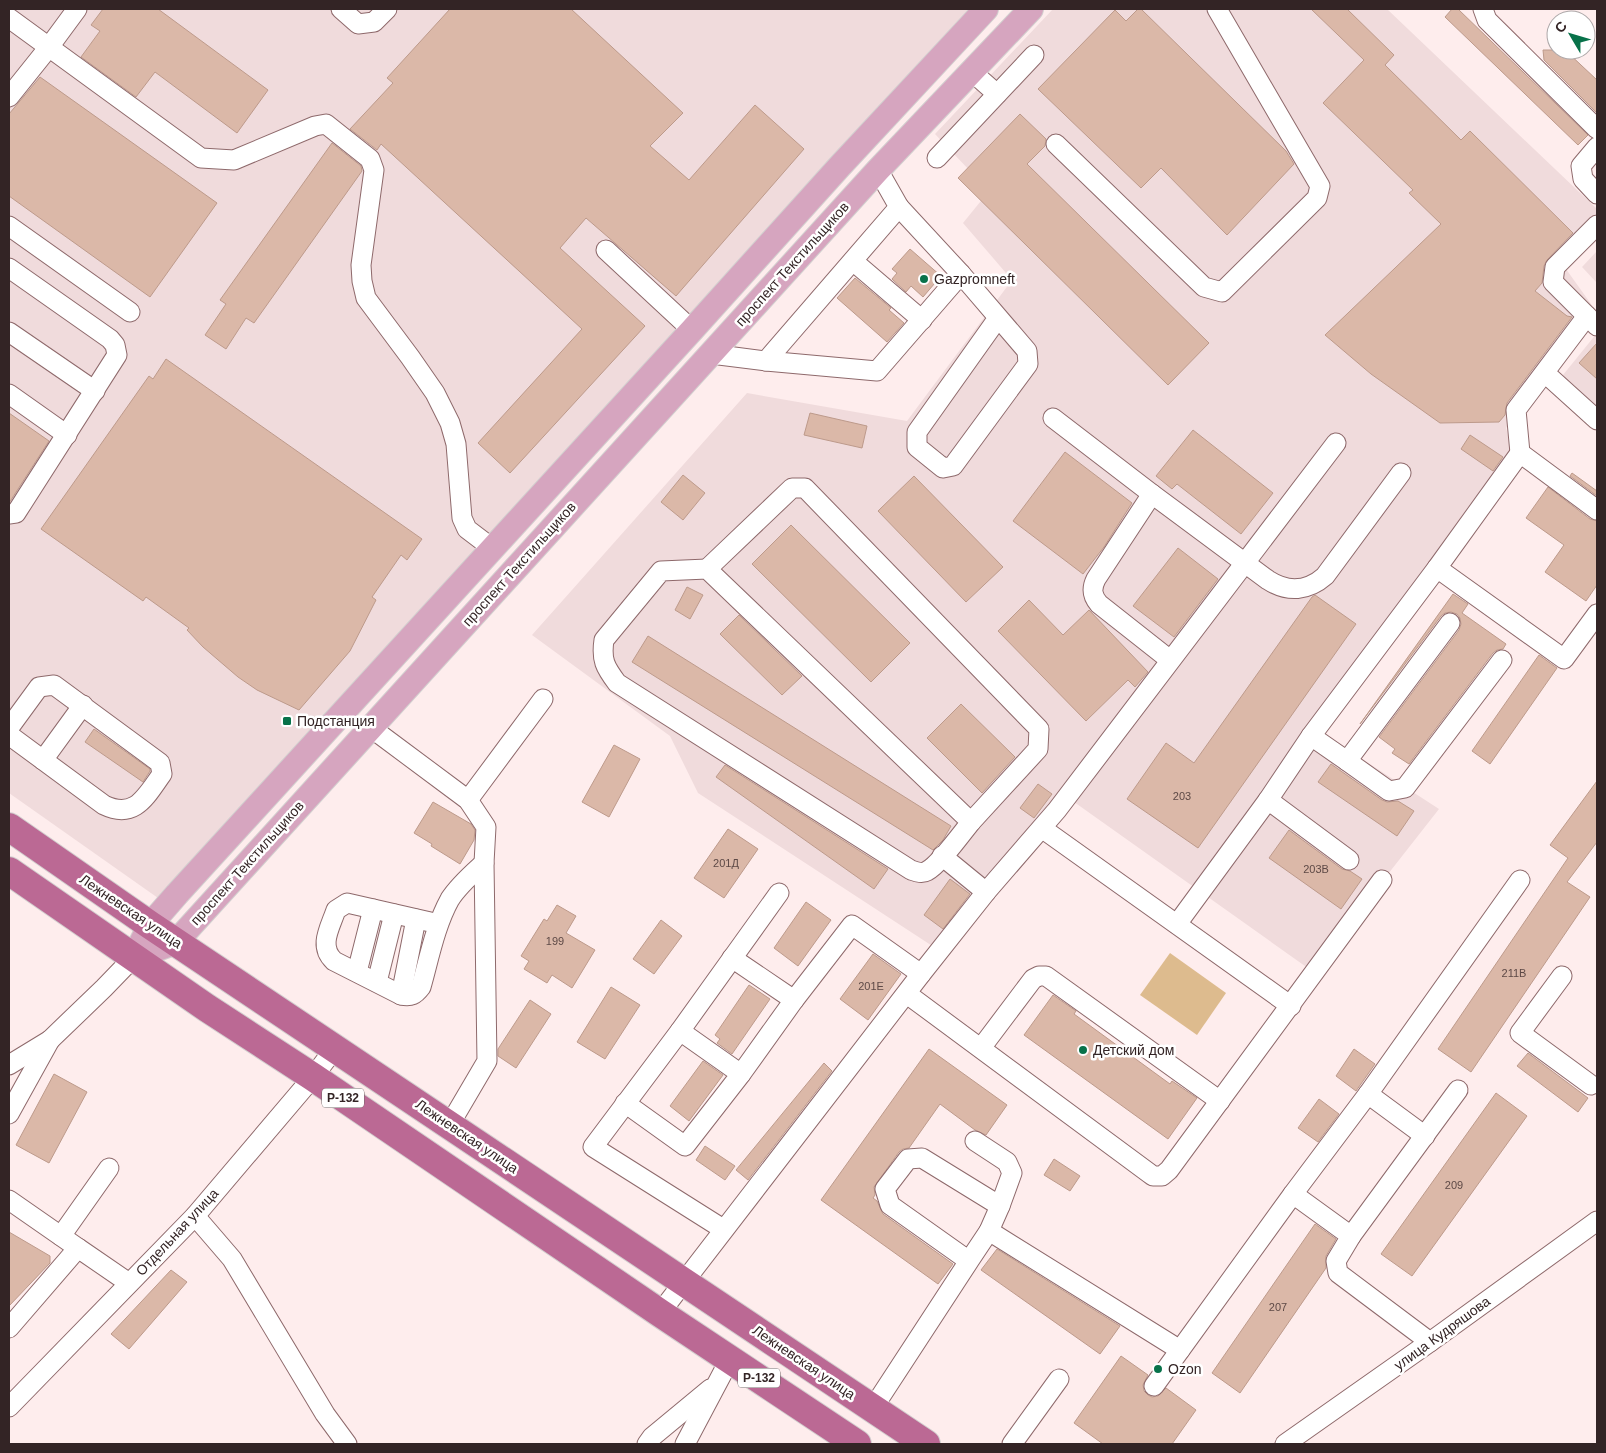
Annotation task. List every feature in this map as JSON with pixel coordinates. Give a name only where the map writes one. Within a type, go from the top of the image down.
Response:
[{"type":"highway","name":"Лежневская улица","points":[[9,827],[176,942],[926,1444]]},
{"type":"highway","name":"Р-132","points":[[9,871],[133,958],[313,1077],[850,1442]]},
{"type":"main road","points":[[133,958],[150,924],[986,9]]},
{"type":"main road","name":"проспект Текстильщиков","points":[[133,958],[176,942],[878,170],[1030,9]]},
{"type":"street","points":[[9,97],[77,9]]},
{"type":"street","points":[[341,9],[358,24],[374,22],[387,9]]},
{"type":"street","points":[[1056,144],[1204,287],[1222,292],[1317,198],[1320,186],[1217,9]]},
{"type":"street","points":[[1483,9],[1487,20],[1597,129]]},
{"type":"street","points":[[9,18],[201,158],[234,160],[314,126],[326,124],[370,159],[374,170],[361,265],[366,298],[435,393],[446,415],[456,444],[462,518],[467,529],[492,548]]},
{"type":"street","points":[[936,158],[1034,56]]},
{"type":"street","points":[[972,71],[997,94]]},
{"type":"street","points":[[1597,147],[1581,166],[1581,172],[1583,179],[1597,194]]},
{"type":"street","points":[[878,170],[899,207],[961,274],[1027,351],[1028,364],[954,466],[943,468],[917,447],[917,432],[998,318]]},
{"type":"street","points":[[766,361],[899,207]]},
{"type":"street","points":[[1177,924],[1268,800],[1311,736],[1437,568],[1520,453],[1516,410],[1545,373],[1592,321],[1553,282],[1555,267],[1597,225]]},
{"type":"street","points":[[9,226],[130,312]]},
{"type":"street","points":[[606,250],[692,330]]},
{"type":"street","points":[[853,261],[922,320]]},
{"type":"street","points":[[711,354],[877,371],[961,274]]},
{"type":"street","points":[[9,514],[16,513],[117,355],[110,339],[12,276]]},
{"type":"street","points":[[9,332],[95,391]]},
{"type":"street","points":[[1545,373],[1597,420]]},
{"type":"street","points":[[9,394],[67,435]]},
{"type":"street","points":[[1053,418],[1152,494],[1275,584],[1282,587],[1298,589],[1313,585],[1326,576],[1401,473]]},
{"type":"street","points":[[660,1312],[986,892],[1043,829],[1336,443]]},
{"type":"street","points":[[1520,453],[1597,510]]},
{"type":"street","points":[[792,488],[805,488],[1039,728],[1038,749],[928,871],[921,873],[912,870],[617,683],[608,671],[602,654],[604,640],[661,571],[707,569],[792,488]]},
{"type":"street","points":[[1152,494],[1096,580],[1093,590],[1099,604],[1170,660]]},
{"type":"street","points":[[1437,568],[1564,659],[1597,614]]},
{"type":"street","points":[[707,569],[971,822]]},
{"type":"street","points":[[1347,761],[1450,623]]},
{"type":"street","points":[[1311,736],[1389,791],[1405,788],[1502,660]]},
{"type":"street","points":[[9,728],[39,687],[54,685],[160,763],[162,774],[139,804],[130,810],[113,809],[104,805],[9,735]]},
{"type":"street","points":[[468,800],[543,699]]},
{"type":"street","points":[[43,760],[83,706]]},
{"type":"street","points":[[370,727],[468,800],[486,827],[484,863],[487,1060],[450,1124]]},
{"type":"street","points":[[1268,800],[1349,860]]},
{"type":"street","points":[[1043,829],[1291,1006]]},
{"type":"street","points":[[942,856],[986,892]]},
{"type":"street","points":[[439,924],[347,903],[336,910],[325,944],[328,955],[334,961],[401,995],[415,995],[421,987],[439,924],[450,899],[468,877],[484,863]]},
{"type":"street","points":[[907,994],[1153,1176],[1158,1177],[1166,1174],[1382,880]]},
{"type":"street","points":[[1154,1386],[1368,1094],[1520,880]]},
{"type":"street","points":[[723,1229],[593,1147],[779,893]]},
{"type":"street","points":[[357,972],[372,909]]},
{"type":"street","points":[[377,982],[394,914]]},
{"type":"street","points":[[401,995],[416,919]]},
{"type":"street","points":[[625,1103],[685,1146],[852,925],[922,974]]},
{"type":"street","points":[[9,1065],[50,1040],[133,958]]},
{"type":"street","points":[[732,958],[794,1000]]},
{"type":"street","points":[[982,1048],[1033,979],[1039,976],[1046,976],[1220,1101]]},
{"type":"street","points":[[1562,976],[1520,1033],[1595,1085]]},
{"type":"street","points":[[680,1030],[741,1074]]},
{"type":"street","points":[[9,1114],[50,1040]]},
{"type":"street","name":"Отдельная улица","points":[[9,1407],[194,1216],[313,1077],[335,1048]]},
{"type":"street","points":[[1430,1342],[1338,1273],[1336,1261],[1351,1236],[1458,1090]]},
{"type":"street","points":[[1368,1094],[1425,1136]]},
{"type":"street","points":[[873,1408],[989,1231],[1000,1206],[1012,1173],[1007,1162],[974,1141]]},
{"type":"street","points":[[969,1262],[890,1204],[885,1189],[908,1159],[922,1158],[1000,1206]]},
{"type":"street","points":[[61,1236],[108,1168]]},
{"type":"street","points":[[1293,1194],[1351,1236]]},
{"type":"street","points":[[9,1200],[129,1283]]},
{"type":"street","points":[[194,1216],[232,1260],[325,1414],[347,1444]]},
{"type":"street","name":"улица Кудряшова","points":[[1285,1444],[1430,1342],[1597,1220]]},
{"type":"street","points":[[989,1231],[1180,1350]]},
{"type":"street","points":[[9,1328],[78,1248]]},
{"type":"street","points":[[685,1444],[730,1359]]},
{"type":"street","points":[[1012,1444],[1059,1380]]},
{"type":"street","points":[[647,1444],[652,1437],[716,1384]]},
{"type":"shaded area","points":[[9,9],[992,9],[158,898],[9,793]]},
{"type":"shaded area","points":[[1053,9],[1387,9],[1597,209],[1597,232],[1566,269],[1596,311],[1506,428],[1515,462],[1316,729],[1439,809],[1312,971],[1060,792],[940,951],[698,793],[670,736],[532,635],[747,393],[907,421],[1012,280],[963,223],[989,191],[935,134]]},
{"type":"shaded area","points":[[1597,251],[1597,283],[1582,267]]},
{"type":"shaded area","points":[[1597,333],[1597,412],[1559,380]]},
{"type":"shaded area","points":[[1170,953],[1226,993],[1197,1035],[1140,995]]},
{"type":"building","points":[[103,9],[158,9],[268,90],[237,133],[155,72],[136,97],[81,57],[100,31],[91,25]]},
{"type":"building","points":[[450,9],[571,9],[683,113],[650,146],[689,180],[755,105],[804,149],[676,296],[586,218],[560,248],[645,326],[510,473],[478,443],[582,329],[381,144],[377,150],[350,129],[393,83],[387,78]]},
{"type":"building","points":[[1138,9],[1141,9],[1286,151],[1294,164],[1227,235],[1161,168],[1141,188],[1038,89],[1115,10],[1126,21]]},
{"type":"building","points":[[1311,9],[1347,9],[1394,55],[1385,65],[1461,140],[1470,131],[1573,233],[1547,260],[1544,266],[1542,283],[1535,291],[1567,316],[1572,317],[1507,403],[1505,415],[1499,422],[1440,423],[1371,374],[1325,335],[1441,224],[1409,193],[1413,190],[1323,103],[1364,60]]},
{"type":"building","points":[[1452,9],[1458,9],[1588,135],[1578,145],[1445,17]]},
{"type":"building","points":[[1543,50],[1546,50],[1546,60],[1576,60],[1597,80],[1597,113],[1544,60]]},
{"type":"building","points":[[40,77],[217,203],[150,297],[9,196],[9,114]]},
{"type":"building","points":[[1020,114],[1046,139],[1045,146],[1027,164],[1209,343],[1168,385],[958,178]]},
{"type":"building","points":[[332,143],[361,166],[362,171],[254,323],[246,318],[226,349],[205,335],[226,304],[220,300]]},
{"type":"building","points":[[910,249],[941,276],[923,297],[911,286],[906,292],[892,279],[897,273],[892,269]]},
{"type":"building","points":[[855,278],[891,308],[889,310],[904,323],[887,342],[837,298]]},
{"type":"building","points":[[1597,343],[1597,379],[1579,363]]},
{"type":"building","points":[[166,359],[422,539],[407,560],[401,555],[372,597],[376,600],[350,651],[299,710],[257,690],[238,677],[203,647],[187,630],[189,628],[146,597],[143,601],[41,529],[149,376],[153,379]]},
{"type":"building","points":[[9,413],[49,441],[9,503]]},
{"type":"building","points":[[810,413],[867,426],[862,448],[804,435]]},
{"type":"building","points":[[1193,430],[1273,493],[1241,534],[1177,484],[1172,489],[1156,476]]},
{"type":"building","points":[[1470,435],[1503,457],[1493,471],[1461,449]]},
{"type":"building","points":[[1065,452],[1132,503],[1104,547],[1083,574],[1013,521]]},
{"type":"building","points":[[1572,473],[1597,491],[1597,496],[1570,476]]},
{"type":"building","points":[[683,475],[705,493],[683,520],[661,502]]},
{"type":"building","points":[[914,476],[1003,567],[966,602],[878,511]]},
{"type":"building","points":[[1548,487],[1590,519],[1597,521],[1597,585],[1586,601],[1545,572],[1564,545],[1526,518]]},
{"type":"building","points":[[791,525],[910,643],[871,682],[752,564]]},
{"type":"building","points":[[1178,548],[1218,579],[1174,637],[1133,606]]},
{"type":"building","points":[[687,587],[703,595],[690,619],[675,610]]},
{"type":"building","points":[[1453,594],[1468,604],[1462,613],[1506,644],[1503,649],[1493,653],[1409,764],[1392,753],[1395,749],[1379,737],[1459,630],[1461,624],[1457,614],[1451,612],[1441,616],[1360,724]]},
{"type":"building","points":[[1315,595],[1356,624],[1198,848],[1127,799],[1166,743],[1194,763]]},
{"type":"building","points":[[1029,600],[1063,635],[1089,610],[1148,672],[1135,687],[1128,680],[1086,721],[998,631]]},
{"type":"building","points":[[739,615],[802,676],[782,695],[720,634]]},
{"type":"building","points":[[648,636],[951,826],[943,840],[933,850],[632,662]]},
{"type":"building","points":[[1539,655],[1557,668],[1490,764],[1472,751]]},
{"type":"building","points":[[961,704],[1015,757],[982,793],[927,738]]},
{"type":"building","points":[[94,729],[150,769],[143,782],[85,742]]},
{"type":"building","points":[[614,745],[640,759],[609,817],[582,802]]},
{"type":"building","points":[[1331,764],[1382,800],[1387,802],[1398,801],[1414,811],[1397,836],[1318,782]]},
{"type":"building","points":[[725,765],[888,869],[874,889],[716,777]]},
{"type":"building","points":[[1597,781],[1597,842],[1567,882],[1590,897],[1471,1072],[1438,1049],[1568,858],[1550,845]]},
{"type":"building","points":[[1038,784],[1052,794],[1034,818],[1020,808]]},
{"type":"building","points":[[433,802],[471,824],[475,830],[474,840],[460,864],[414,833]]},
{"type":"building","points":[[728,829],[758,849],[724,898],[694,878]]},
{"type":"building","points":[[1289,830],[1342,869],[1350,871],[1362,879],[1341,909],[1269,858]]},
{"type":"building","points":[[950,879],[970,894],[943,929],[924,915]]},
{"type":"building","points":[[806,902],[831,920],[798,966],[774,948]]},
{"type":"building","points":[[557,905],[576,916],[566,933],[595,950],[572,988],[552,975],[547,983],[524,969],[529,961],[521,956],[544,919],[547,921]]},
{"type":"building","points":[[661,920],[682,936],[654,974],[633,959]]},
{"type":"building","points":[[873,954],[901,974],[868,1020],[840,999]]},
{"type":"building","points":[[749,985],[770,999],[732,1054],[717,1043],[720,1039],[715,1035]]},
{"type":"building","points":[[611,987],[640,1005],[605,1059],[577,1042]]},
{"type":"building","name":"Детский дом","points":[[1053,995],[1076,1011],[1074,1014],[1170,1084],[1172,1081],[1197,1098],[1168,1139],[1024,1035]]},
{"type":"building","points":[[530,1000],[551,1014],[516,1068],[498,1056],[498,1049]]},
{"type":"building","points":[[929,1049],[1007,1105],[986,1135],[975,1130],[940,1104],[909,1148],[899,1152],[874,1187],[875,1195],[873,1198],[877,1201],[883,1214],[953,1264],[938,1284],[821,1200]]},
{"type":"building","points":[[1354,1049],[1375,1064],[1356,1091],[1336,1076]]},
{"type":"building","points":[[1528,1053],[1588,1098],[1578,1112],[1517,1066]]},
{"type":"building","points":[[703,1061],[723,1075],[689,1121],[670,1106]]},
{"type":"building","points":[[824,1063],[832,1071],[748,1180],[736,1170]]},
{"type":"building","points":[[54,1074],[87,1092],[49,1163],[16,1145]]},
{"type":"building","points":[[1496,1093],[1527,1116],[1412,1276],[1381,1254]]},
{"type":"building","points":[[1319,1099],[1339,1114],[1318,1142],[1298,1128]]},
{"type":"building","points":[[705,1146],[735,1166],[725,1180],[696,1160]]},
{"type":"building","points":[[1054,1159],[1080,1176],[1070,1191],[1044,1175]]},
{"type":"building","points":[[1315,1224],[1336,1239],[1326,1256],[1326,1268],[1240,1393],[1212,1373]]},
{"type":"building","points":[[9,1232],[50,1256],[50,1263],[9,1306]]},
{"type":"building","points":[[997,1249],[1120,1326],[1100,1354],[981,1270]]},
{"type":"building","points":[[171,1270],[187,1282],[129,1349],[111,1334]]},
{"type":"building","points":[[1121,1356],[1148,1375],[1143,1385],[1144,1391],[1148,1395],[1152,1397],[1158,1396],[1166,1388],[1196,1410],[1172,1444],[1103,1444],[1074,1423]]},
{"type":"place","name":"Gazpromneft","points":[[924,279]]},
{"type":"place","name":"Подстанция","points":[[287,721]]},
{"type":"place","name":"Детский дом","points":[[1083,1050]]},
{"type":"place","name":"Ozon","points":[[1158,1369]]}]
